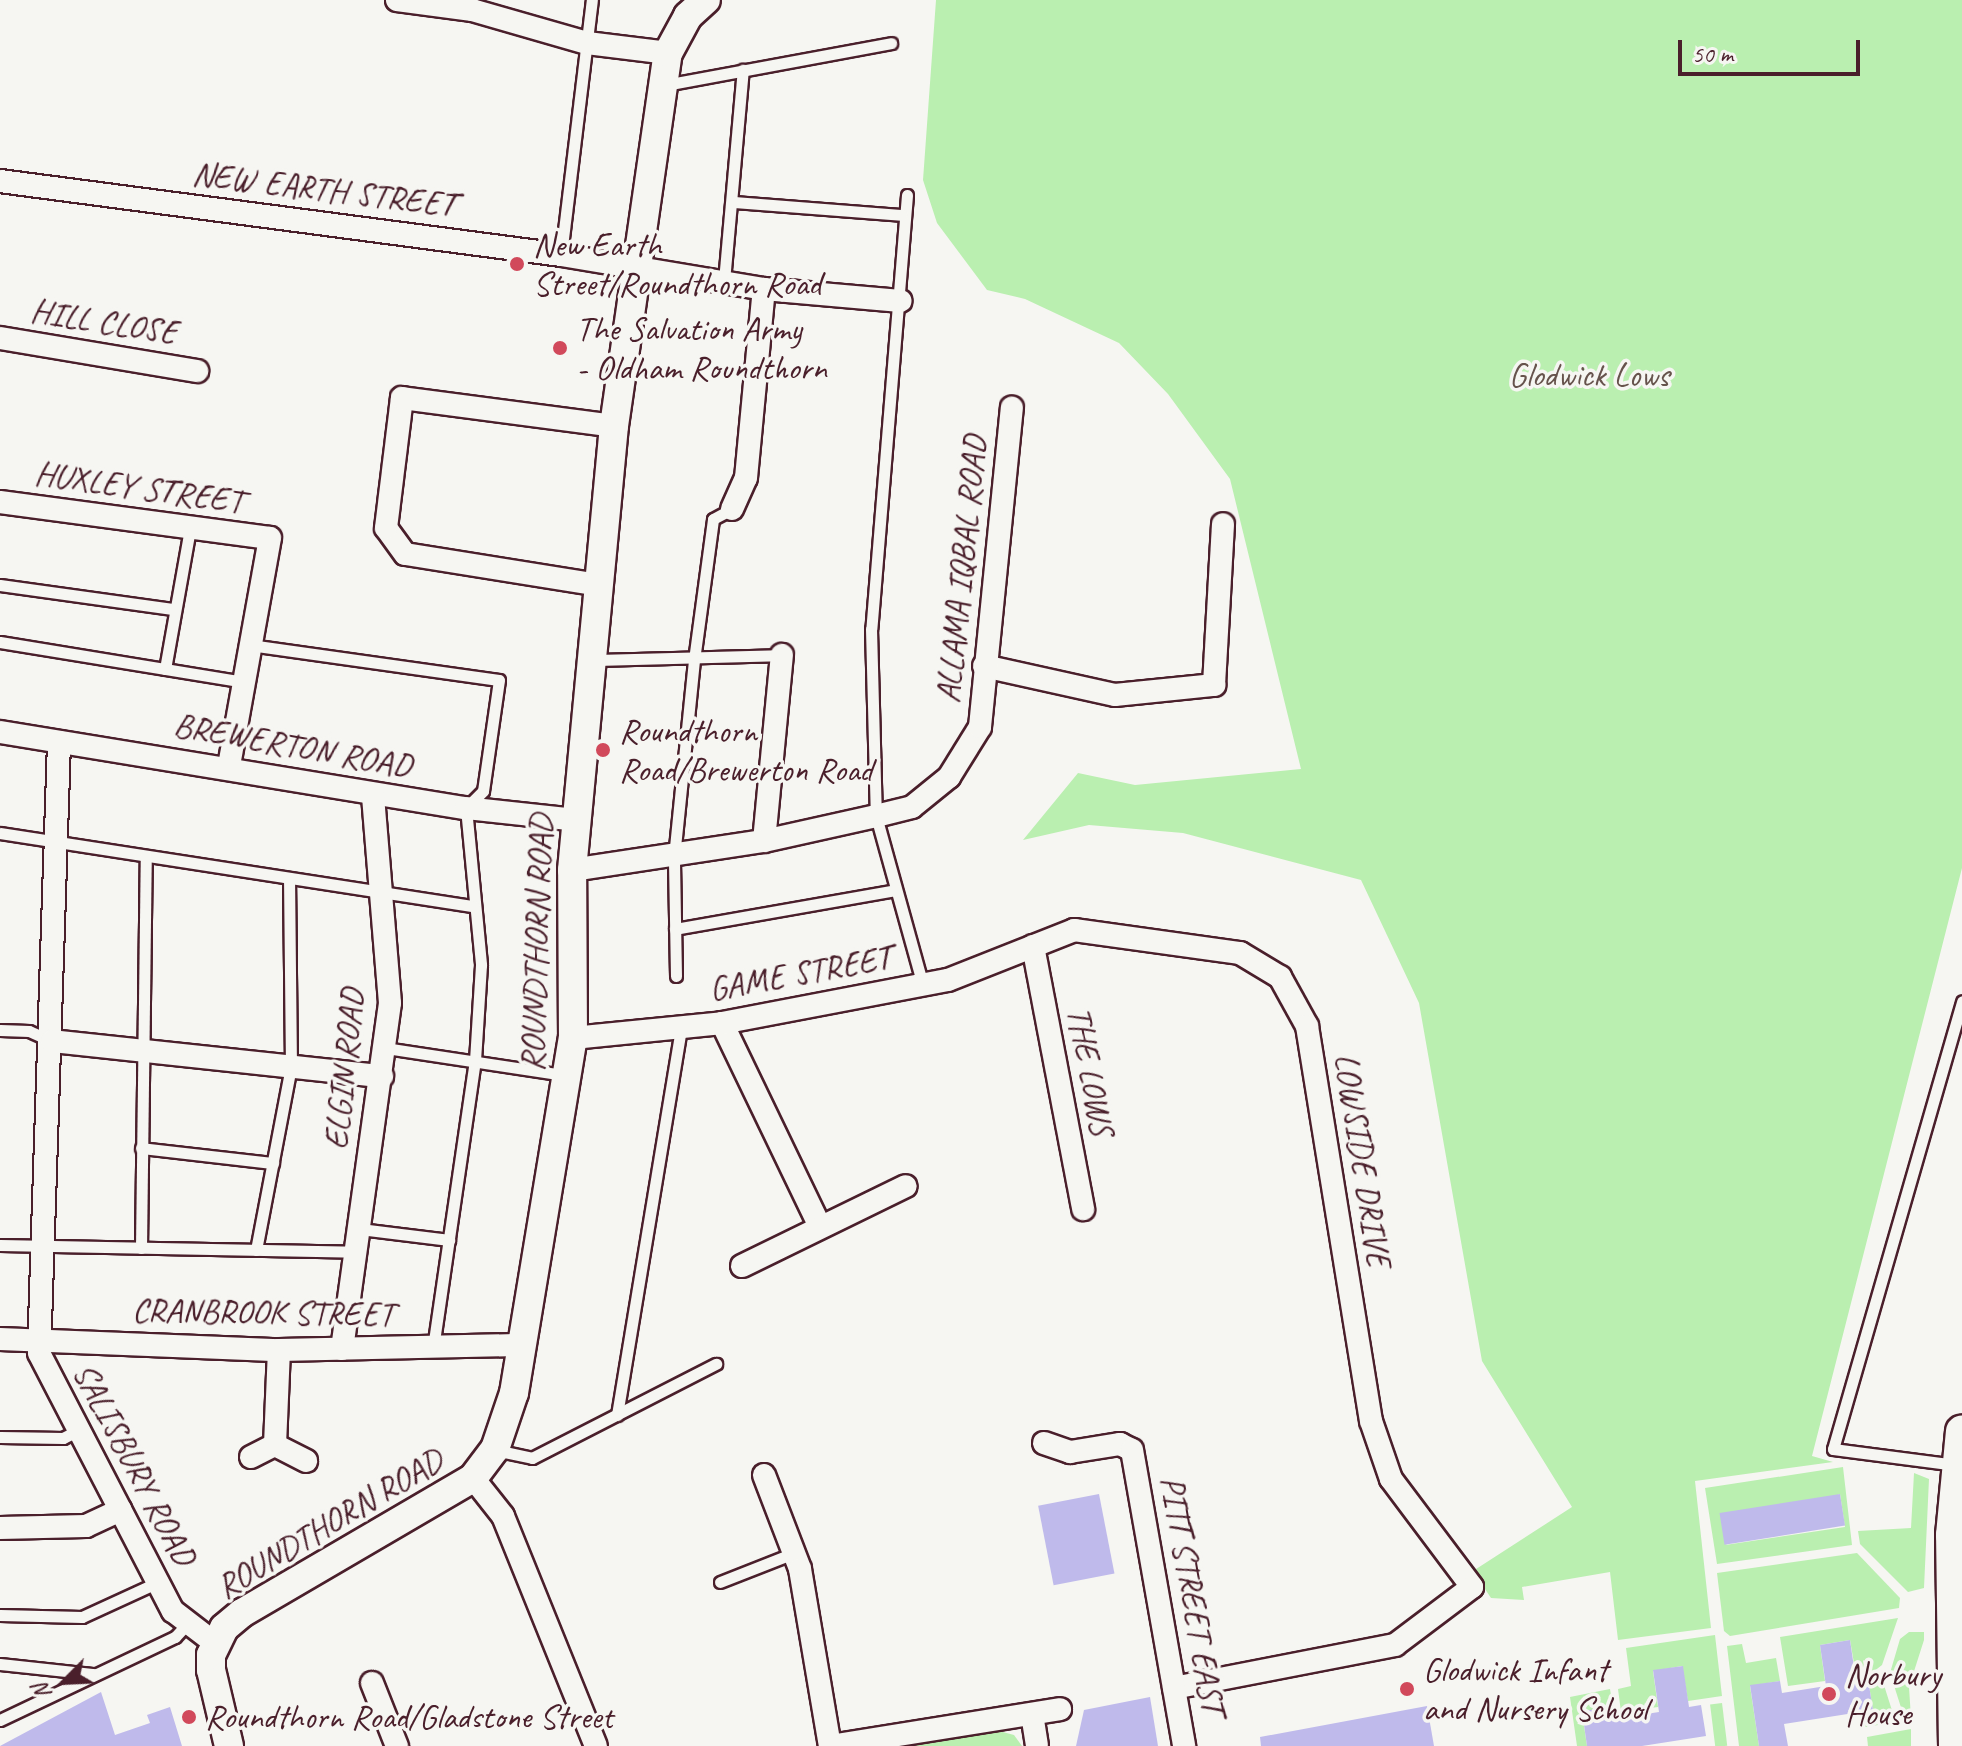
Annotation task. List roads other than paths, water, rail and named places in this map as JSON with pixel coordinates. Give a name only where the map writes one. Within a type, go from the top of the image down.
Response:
[{"type":"main road","points":[[1955,1746],[1960,1451]]},
{"type":"street","points":[[397,0],[472,10],[587,43],[668,53]]},
{"type":"street","name":"ROUNDTHORN ROAD","points":[[229,1746],[211,1670],[216,1644],[242,1613],[473,1478],[495,1449],[524,1345],[573,1038],[572,870],[614,426],[668,53],[688,16],[706,0]]},
{"type":"street","name":"NEW EARTH STREET","points":[[1,186],[561,255],[764,289],[900,301]]},
{"type":"street","points":[[732,509],[746,478],[764,289]]},
{"type":"street","name":"HILL CLOSE","points":[[0,338],[197,371]]},
{"type":"street","points":[[599,585],[405,554],[386,528],[402,398],[614,426]]},
{"type":"street","name":"ALLAMA IQBAL ROAD","points":[[572,870],[674,857],[876,816],[912,807],[949,777],[980,727],[1012,408]]},
{"type":"street","name":"HUXLEY STREET","points":[[0,502],[270,538],[250,645]]},
{"type":"street","points":[[984,666],[1115,695],[1214,685],[1223,524]]},
{"type":"street","points":[[229,766],[250,645]]},
{"type":"street","points":[[764,841],[782,655]]},
{"type":"street","name":"BREWERTON ROAD","points":[[0,732],[229,766],[373,794],[576,820]]},
{"type":"street","name":"SALISBURY ROAD","points":[[59,742],[52,1041],[38,1246],[39,1353],[158,1582],[186,1625],[216,1644]]},
{"type":"street","name":"ELGIN ROAD","points":[[342,1349],[390,1003],[373,794]]},
{"type":"street","name":"LOWSIDE DRIVE","points":[[1033,946],[1074,930],[1098,932],[1240,953],[1280,977],[1307,1026],[1371,1421],[1391,1479],[1472,1587],[1395,1645],[1174,1688]]},
{"type":"street","name":"GAME STREET","points":[[573,1038],[722,1023],[923,985],[1033,946]]},
{"type":"street","name":"THE LOWS","points":[[1033,946],[1083,1209]]},
{"type":"street","points":[[722,1023],[820,1227]]},
{"type":"street","points":[[52,1041],[382,1076]]},
{"type":"street","points":[[742,1266],[906,1186]]},
{"type":"street","name":"CRANBROOK STREET","points":[[0,1339],[279,1350],[524,1345]]},
{"type":"street","points":[[275,1445],[279,1350]]},
{"type":"street","name":"PITT STREET EAST","points":[[1044,1443],[1070,1452],[1120,1444],[1132,1450],[1184,1746]]},
{"type":"street","points":[[251,1457],[275,1445]]},
{"type":"street","points":[[275,1445],[306,1461]]},
{"type":"street","points":[[764,1475],[794,1553],[830,1746],[1060,1709]]},
{"type":"street","points":[[473,1478],[503,1516],[596,1746]]},
{"type":"street","points":[[0,1528],[86,1526],[120,1510]]},
{"type":"street","points":[[372,1683],[397,1746]]},
{"type":"street","points":[[1032,1714],[1037,1745]]},
{"type":"lane","points":[[561,255],[592,0]]},
{"type":"lane","points":[[664,85],[891,43]]},
{"type":"lane","points":[[724,281],[743,70]]},
{"type":"lane","points":[[907,195],[902,215],[900,301],[871,629],[876,816],[923,985]]},
{"type":"lane","points":[[733,202],[902,215]]},
{"type":"lane","points":[[676,976],[674,857],[694,660],[713,519],[732,509]]},
{"type":"lane","points":[[165,669],[190,528]]},
{"type":"lane","points":[[0,585],[174,609]]},
{"type":"lane","points":[[0,642],[244,682]]},
{"type":"lane","points":[[250,645],[499,680],[483,791],[466,808],[481,965],[475,1060],[433,1348]]},
{"type":"lane","points":[[592,660],[694,660],[782,655]]},
{"type":"lane","points":[[0,833],[474,906]]},
{"type":"lane","points":[[141,1248],[140,1051],[146,856]]},
{"type":"lane","points":[[256,1250],[291,1067],[289,878]]},
{"type":"lane","points":[[675,929],[896,890]]},
{"type":"lane","points":[[1960,1451],[1833,1449],[1962,1001]]},
{"type":"lane","points":[[617,1415],[681,1028]]},
{"type":"lane","points":[[0,1030],[29,1031],[52,1041]]},
{"type":"lane","points":[[385,1048],[569,1076]]},
{"type":"lane","points":[[141,1148],[273,1163]]},
{"type":"lane","points":[[0,1245],[256,1250],[358,1240],[449,1240]]},
{"type":"lane","points":[[495,1449],[532,1458],[716,1364]]},
{"type":"lane","points":[[0,1437],[63,1438],[77,1431]]},
{"type":"lane","points":[[720,1582],[794,1553]]},
{"type":"lane","points":[[0,1615],[82,1617],[158,1582]]},
{"type":"lane","points":[[0,1720],[175,1637],[186,1625]]},
{"type":"lane","points":[[0,1664],[95,1674]]},
{"type":"place","name":"New Earth Street/Roundthorn Road","points":[[517,264]]},
{"type":"place","name":"The Salvation Army - Oldham Roundthorn","points":[[560,348]]},
{"type":"place","name":"Roundthorn Road/Brewerton Road","points":[[603,750]]},
{"type":"place","name":"Glodwick Infant and Nursery School","points":[[1407,1689]]},
{"type":"place","name":"Norbury House","points":[[1829,1694]]},
{"type":"place","name":"Roundthorn Road/Gladstone Street","points":[[189,1717]]},
{"type":"park label","name":"Glodwick Lows","points":[[1589,375]]}]
